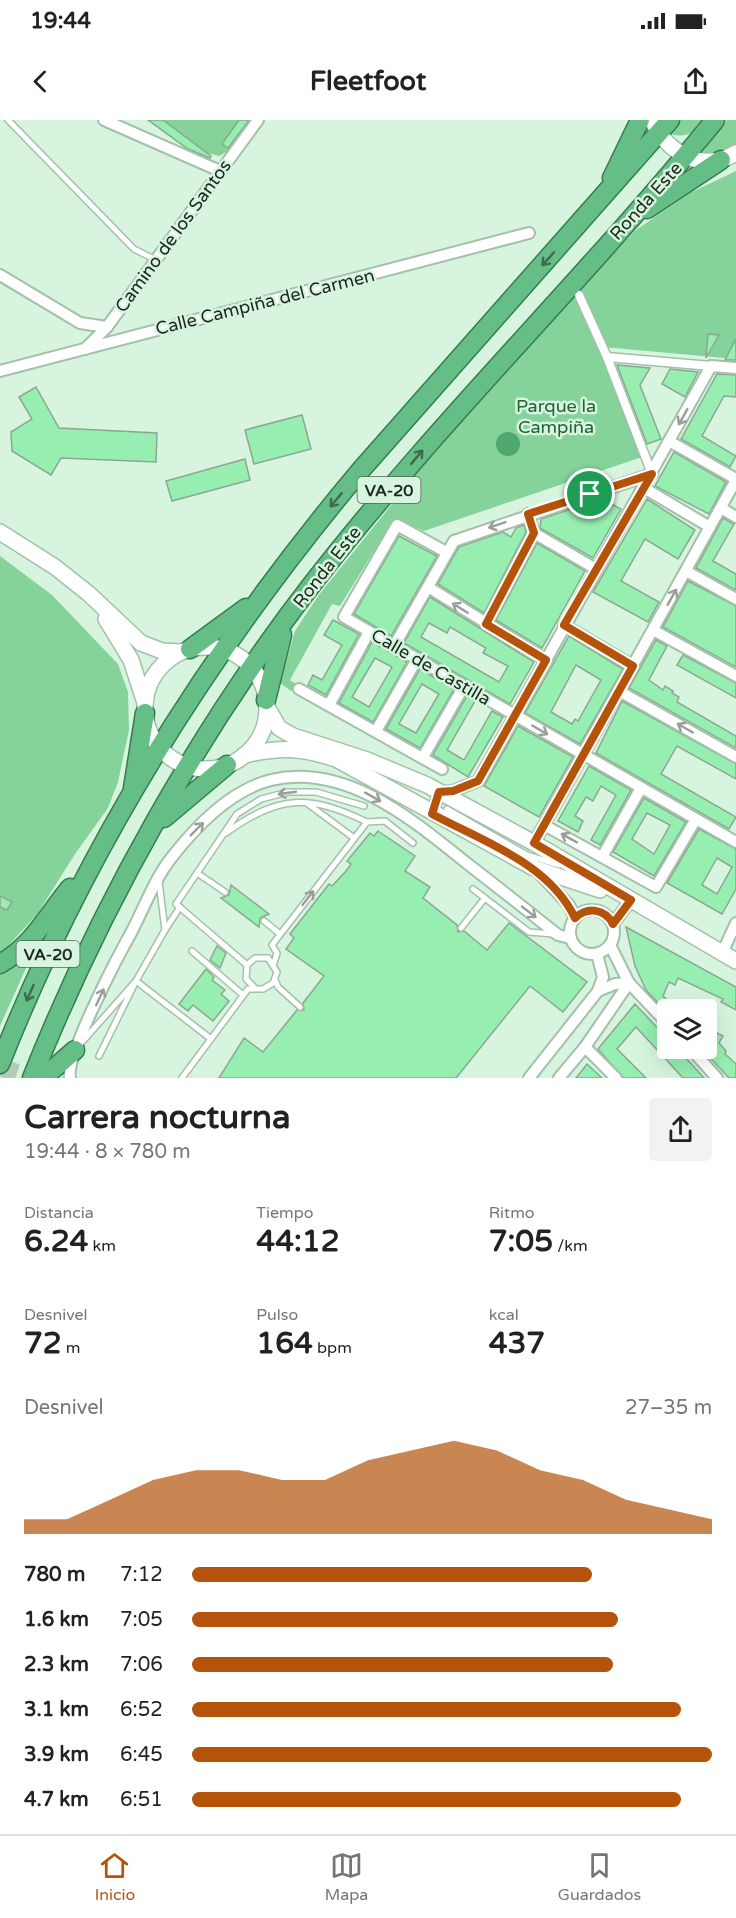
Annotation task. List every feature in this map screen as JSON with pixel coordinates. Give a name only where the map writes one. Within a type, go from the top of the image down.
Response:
[{"type":"highway","points":[[605,194],[640,120]]},
{"type":"highway","name":"Ronda Este","points":[[0,1064],[61,924],[132,795],[222,649],[360,471],[605,194],[655,127],[670,120]]},
{"type":"highway","name":"Ronda Este","points":[[32,1078],[65,998],[96,933],[189,766],[252,668],[318,577],[424,448],[685,157],[715,120]]},
{"type":"highway","points":[[628,221],[731,157]]},
{"type":"highway","points":[[186,650],[260,598]]},
{"type":"highway","points":[[266,704],[287,621]]},
{"type":"highway","points":[[132,795],[145,708]]},
{"type":"highway","points":[[156,825],[227,765]]},
{"type":"highway","points":[[0,963],[25,948],[104,847]]},
{"type":"highway","points":[[43,1078],[75,1050]]},
{"type":"main road","points":[[655,127],[670,148],[685,157],[703,161],[731,157]]},
{"type":"main road","points":[[0,532],[55,567],[89,594],[141,643],[162,651],[208,647],[222,649],[237,656],[252,668],[260,679],[266,704],[279,728],[292,736],[367,760],[419,781],[534,843],[736,961]]},
{"type":"main road","points":[[89,594],[131,660],[151,733],[160,748],[173,759],[189,766],[208,769],[227,765],[244,755],[278,748],[308,750],[336,759],[440,812],[534,868],[631,900]]},
{"type":"main road","points":[[145,708],[153,678],[162,665],[186,650]]},
{"type":"main road","points":[[244,755],[260,736],[266,704]]},
{"type":"street","points":[[104,120],[220,171]]},
{"type":"street","name":"Camino de los Santos","points":[[85,349],[107,327],[258,120]]},
{"type":"street","name":"Calle Campiña del Carmen","points":[[0,371],[529,233]]},
{"type":"street","points":[[0,275],[80,323],[107,327]]},
{"type":"street","points":[[579,295],[607,357],[652,474]]},
{"type":"street","points":[[607,357],[736,368]]},
{"type":"street","points":[[440,812],[439,792],[453,791],[478,781],[711,366]]},
{"type":"street","points":[[534,843],[736,480],[669,441]]},
{"type":"street","points":[[394,646],[454,541],[528,514],[652,474]]},
{"type":"street","points":[[644,488],[710,527]]},
{"type":"street","points":[[721,508],[736,517]]},
{"type":"street","points":[[528,514],[534,533],[596,569]]},
{"type":"street","name":"Calle de Castilla","points":[[446,552],[397,525],[344,617],[736,842]]},
{"type":"street","points":[[486,624],[534,533]]},
{"type":"street","points":[[686,571],[736,599]]},
{"type":"street","points":[[428,587],[546,660]]},
{"type":"street","points":[[564,625],[633,666]]},
{"type":"street","points":[[653,630],[736,676]]},
{"type":"street","points":[[329,705],[369,632]]},
{"type":"street","points":[[375,731],[417,659]]},
{"type":"street","points":[[423,758],[464,686]]},
{"type":"street","points":[[299,689],[442,769]]},
{"type":"street","points":[[619,691],[736,757]]},
{"type":"street","points":[[70,1078],[68,1071],[75,1050],[122,949],[170,859],[196,829],[242,792],[271,780],[318,778],[362,791],[407,816],[558,935],[570,938],[581,952],[597,954],[610,945],[614,934],[613,924],[605,914],[596,910],[586,910],[575,918],[571,926],[570,938]]},
{"type":"street","points":[[602,857],[641,788]]},
{"type":"street","points":[[544,825],[657,887],[696,819]]},
{"type":"street","points":[[534,868],[569,905],[575,918]]},
{"type":"street","points":[[613,924],[631,900]]},
{"type":"street","points":[[722,952],[736,923]]},
{"type":"street","points":[[610,945],[629,983],[657,1012]]},
{"type":"street","points":[[530,1078],[598,991],[603,977],[597,954]]},
{"type":"street","points":[[598,991],[615,984],[629,983]]},
{"type":"street","points":[[559,1078],[585,1047],[629,983]]},
{"type":"street","points":[[585,1047],[616,1078]]},
{"type":"street","points":[[700,1059],[717,1078]]},
{"type":"lane","points":[[8,120],[135,249],[156,260]]},
{"type":"lane","points":[[249,962],[176,904],[237,814],[261,799],[288,792],[316,792],[364,806]]},
{"type":"lane","points":[[304,801],[354,838]]},
{"type":"lane","points":[[222,836],[246,818],[274,806],[304,801],[340,809],[367,822],[385,821],[413,843]]},
{"type":"lane","points":[[440,812],[527,855],[586,873]]},
{"type":"lane","points":[[272,960],[277,953],[272,945],[367,822]]},
{"type":"lane","points":[[197,873],[225,892]]},
{"type":"lane","points":[[158,881],[165,930]]},
{"type":"lane","points":[[473,889],[529,932],[558,935]]},
{"type":"lane","points":[[460,928],[485,898]]},
{"type":"lane","points":[[99,1056],[136,981],[180,907]]},
{"type":"lane","points":[[264,921],[280,934]]},
{"type":"lane","points":[[192,951],[243,995]]},
{"type":"lane","points":[[250,986],[245,974],[249,962],[260,957],[272,960]]},
{"type":"lane","points":[[250,986],[263,989],[273,983],[277,972],[272,960]]},
{"type":"lane","points":[[75,1050],[136,981]]},
{"type":"lane","points":[[136,981],[211,1039]]},
{"type":"lane","points":[[273,983],[300,1007]]},
{"type":"lane","points":[[182,1078],[250,986]]},
{"type":"green space","points":[[148,120],[251,120],[230,150],[219,156],[208,153],[204,156],[188,149]]},
{"type":"green space","points":[[680,120],[705,120],[689,134],[680,136],[669,133]]},
{"type":"green space","points":[[727,120],[736,120],[736,145],[722,152],[701,154]]},
{"type":"green space","name":"Parque la Campiña","points":[[736,171],[736,359],[603,347],[645,456],[424,531],[406,525],[387,530],[340,606],[332,604],[290,680],[299,686],[291,691],[280,683],[295,631],[318,596],[446,437],[636,230],[690,193]]},
{"type":"green space","points":[[0,556],[52,595],[118,664],[128,692],[129,730],[118,782],[108,808],[75,854],[38,913],[0,955]]},
{"type":"green space","points":[[36,946],[0,1026],[0,971]]},
{"type":"shaded area","points":[[508,432],[513,433],[519,439],[519,449],[513,455],[508,456],[503,455],[497,449],[496,444],[497,439],[503,433]]},
{"type":"building","points":[[148,120],[163,120],[211,156],[210,158],[188,149]]},
{"type":"building","points":[[239,120],[249,120],[228,148],[222,144]]},
{"type":"building","points":[[708,334],[719,335],[706,358]]},
{"type":"building","points":[[736,339],[736,360],[725,360]]},
{"type":"building","points":[[617,365],[650,368],[640,385],[661,439],[647,444]]},
{"type":"building","points":[[670,369],[698,372],[685,397],[662,384]]},
{"type":"building","points":[[717,374],[736,375],[736,397],[724,396],[702,436],[736,456],[730,467],[681,439]]},
{"type":"building","points":[[36,387],[59,428],[157,433],[156,462],[61,458],[51,475],[12,451],[11,432],[32,419],[19,397]]},
{"type":"building","points":[[302,415],[311,449],[254,464],[245,430]]},
{"type":"building","points":[[674,452],[726,482],[709,514],[655,486]]},
{"type":"building","points":[[245,459],[250,480],[172,501],[166,481]]},
{"type":"building","points":[[602,499],[621,509],[593,558],[540,528],[541,519]]},
{"type":"building","points":[[647,499],[695,530],[678,559],[645,539],[621,581],[659,602],[648,622],[593,592]]},
{"type":"building","points":[[723,518],[734,524],[713,561],[736,574],[736,590],[696,568]]},
{"type":"building","points":[[524,525],[526,532],[484,613],[438,584],[459,547],[503,532],[511,537],[516,528]]},
{"type":"building","points":[[399,536],[437,556],[391,636],[354,614]]},
{"type":"building","points":[[537,543],[585,571],[542,648],[496,620]]},
{"type":"building","points":[[688,581],[736,606],[736,667],[663,627]]},
{"type":"building","points":[[430,597],[534,662],[510,704],[404,643]],"holes":[[[429,623],[447,633],[450,627],[486,648],[483,653],[508,666],[499,682],[421,637]]]},
{"type":"building","points":[[333,620],[359,634],[326,695],[308,685],[313,675],[322,680],[342,645],[324,635]]},
{"type":"building","points":[[569,636],[623,669],[580,744],[525,713]],"holes":[[[576,665],[601,680],[578,721],[575,719],[572,724],[551,712]]]},
{"type":"building","points":[[656,640],[667,646],[649,680],[663,690],[665,686],[673,691],[672,693],[679,697],[677,702],[736,736],[736,748],[629,688]]},
{"type":"building","points":[[372,642],[407,662],[373,722],[339,703]],"holes":[[[375,658],[392,667],[369,707],[352,697]]]},
{"type":"building","points":[[683,655],[736,683],[736,698],[677,665]]},
{"type":"building","points":[[420,669],[454,689],[420,748],[386,729]],"holes":[[[422,684],[439,694],[416,733],[399,724]]]},
{"type":"building","points":[[467,696],[475,701],[447,750],[464,760],[492,711],[503,717],[468,777],[433,755]]},
{"type":"building","points":[[622,701],[736,764],[736,779],[677,746],[661,774],[736,817],[729,829],[596,753]]},
{"type":"building","points":[[518,726],[573,757],[539,817],[484,786]]},
{"type":"building","points":[[589,766],[631,790],[600,845],[591,840],[616,795],[601,786],[593,801],[586,797],[575,816],[583,821],[578,832],[558,821]]},
{"type":"building","points":[[644,798],[686,822],[654,876],[613,852]],"holes":[[[647,813],[670,825],[654,854],[632,839]]]},
{"type":"building","points":[[699,829],[736,849],[736,889],[722,914],[667,883]],"holes":[[[717,858],[732,867],[717,894],[702,885]]]},
{"type":"building","points":[[378,831],[415,856],[405,871],[430,887],[423,898],[457,925],[458,932],[464,931],[487,950],[509,923],[587,982],[563,1012],[530,986],[456,1078],[219,1078],[244,1038],[263,1052],[297,1010],[304,1010],[303,1003],[324,976],[286,949],[294,938],[290,934],[329,884],[332,886],[347,870],[351,864],[347,861],[370,833],[374,836]]},
{"type":"building","points":[[231,885],[269,914],[260,918],[259,927],[221,898],[229,895]]},
{"type":"building","points":[[0,896],[12,902],[7,910],[0,907]]},
{"type":"building","points":[[626,927],[736,987],[736,1010],[721,1002],[723,999],[678,978],[675,985],[669,982],[663,996],[666,999],[657,999],[657,1002],[646,990],[635,966]]},
{"type":"building","points":[[217,946],[226,953],[220,968],[210,960]]},
{"type":"building","points":[[206,969],[214,977],[212,980],[225,990],[221,994],[229,1001],[213,1021],[193,1005],[188,1011],[179,1004]]},
{"type":"building","points":[[635,1004],[657,1027],[657,1050],[636,1027],[617,1049],[646,1078],[623,1078],[598,1049]]},
{"type":"building","points":[[717,1033],[723,1036],[719,1043],[726,1051],[725,1054],[736,1064],[736,1078],[729,1078],[711,1059],[717,1059]]},
{"type":"building","points":[[665,1059],[687,1059],[704,1078],[683,1078]]},
{"type":"building","points":[[587,1064],[602,1078],[576,1078]]},
{"type":"tunnel","points":[[0,1067],[31,1078]]},
{"type":"route","points":[[652,474],[564,625],[633,666],[534,843],[631,900],[613,924],[605,914],[596,910],[586,910],[575,918],[569,905],[534,868],[432,814],[439,792],[453,791],[478,781],[546,660],[486,624],[534,533],[528,514],[590,494],[652,474]]}]
